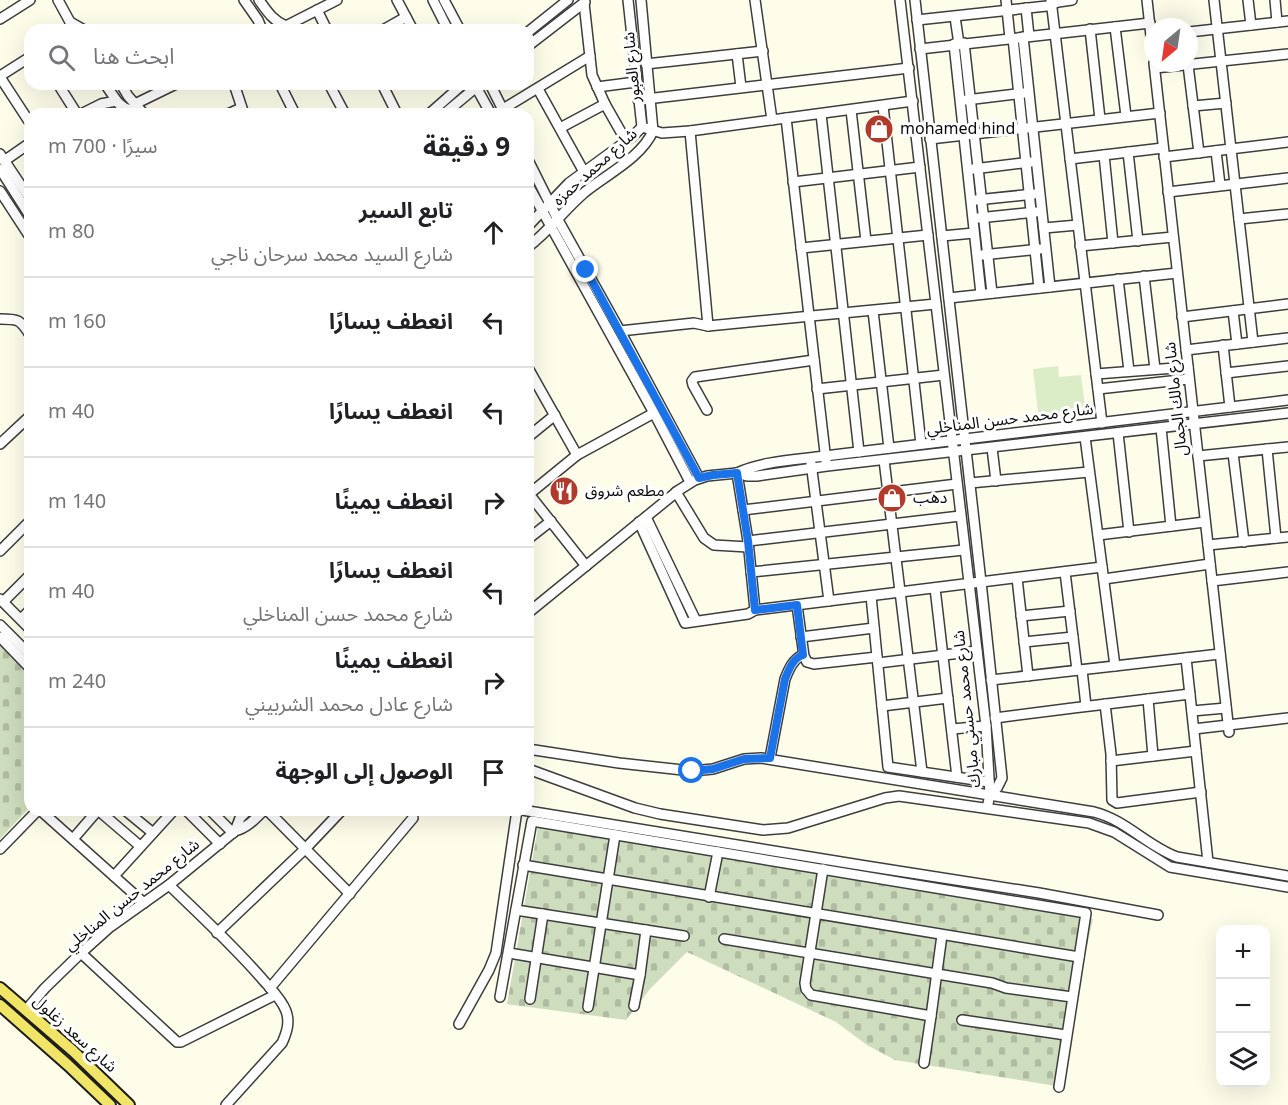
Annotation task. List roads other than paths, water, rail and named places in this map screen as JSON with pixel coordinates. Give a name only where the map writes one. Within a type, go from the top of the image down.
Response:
[{"type":"main road","name":"شارع سعد زغلول","points":[[0,987],[87,1063],[129,1105]]},
{"type":"main road","name":"شارع سعد زغلول","points":[[0,1005],[110,1105]]},
{"type":"street","points":[[0,19],[30,0]]},
{"type":"street","points":[[58,0],[73,24]]},
{"type":"street","points":[[244,0],[260,24]]},
{"type":"street","points":[[259,0],[279,24]]},
{"type":"street","points":[[290,24],[337,0]]},
{"type":"street","points":[[397,0],[410,24]]},
{"type":"street","points":[[433,0],[445,24]]},
{"type":"street","points":[[444,0],[457,24]]},
{"type":"street","points":[[534,27],[568,0]]},
{"type":"street","name":"شارع العبور","points":[[628,0],[642,127]]},
{"type":"street","name":"شارع العبور","points":[[641,0],[653,131]]},
{"type":"street","points":[[755,0],[772,120]]},
{"type":"street","name":"شارع محمد حسني مبارك","points":[[900,0],[986,726],[990,795]]},
{"type":"street","name":"شارع محمد حسني مبارك","points":[[915,0],[1002,778],[998,789],[990,795]]},
{"type":"street","points":[[1006,0],[1019,93],[1039,288]]},
{"type":"street","points":[[917,20],[1007,11],[1021,6],[1047,6],[1052,2],[1072,0]]},
{"type":"street","points":[[1147,0],[1149,18]]},
{"type":"street","points":[[1214,0],[1253,342]]},
{"type":"street","points":[[1248,0],[1251,25]]},
{"type":"street","points":[[1275,0],[1277,22]]},
{"type":"street","points":[[534,41],[586,2]]},
{"type":"street","points":[[586,2],[592,75],[626,141]]},
{"type":"street","points":[[1052,2],[1102,423]]},
{"type":"street","points":[[1021,6],[1026,36],[1029,92],[1050,286]]},
{"type":"street","points":[[317,10],[324,24]]},
{"type":"street","points":[[394,24],[406,17]]},
{"type":"street","points":[[955,17],[969,135],[968,170],[981,294]]},
{"type":"street","points":[[1198,31],[1288,21]]},
{"type":"street","points":[[920,49],[1144,24]]},
{"type":"street","points":[[1115,27],[1126,116]]},
{"type":"street","points":[[1090,29],[1100,119]]},
{"type":"street","points":[[646,64],[763,51]]},
{"type":"street","points":[[737,54],[741,87]]},
{"type":"street","points":[[1198,64],[1288,54]]},
{"type":"street","points":[[510,108],[590,56]]},
{"type":"street","points":[[24,61],[0,77],[24,114]]},
{"type":"street","points":[[638,99],[909,68]]},
{"type":"street","name":"شارع مالك الجمال","points":[[1155,72],[1228,729]]},
{"type":"street","points":[[1189,72],[1199,153]]},
{"type":"street","points":[[597,87],[636,82]]},
{"type":"street","points":[[538,89],[584,172]]},
{"type":"street","points":[[62,90],[75,108]]},
{"type":"street","points":[[109,90],[122,108]]},
{"type":"street","points":[[125,90],[139,108]]},
{"type":"street","points":[[135,104],[165,90]]},
{"type":"street","points":[[236,90],[241,108]]},
{"type":"street","points":[[284,90],[292,108]]},
{"type":"street","points":[[332,90],[342,108]]},
{"type":"street","points":[[385,90],[394,108]]},
{"type":"street","points":[[436,108],[457,90]]},
{"type":"street","points":[[451,108],[473,90]]},
{"type":"street","points":[[480,90],[488,108]]},
{"type":"street","points":[[493,90],[502,108]]},
{"type":"street","points":[[965,100],[1029,92]]},
{"type":"street","points":[[94,108],[116,101],[127,108]]},
{"type":"street","points":[[642,127],[670,133],[913,101]]},
{"type":"street","points":[[1193,106],[1226,103]]},
{"type":"street","points":[[134,108],[135,104]]},
{"type":"street","points":[[560,128],[605,104]]},
{"type":"street","points":[[883,106],[921,444]]},
{"type":"street","points":[[851,110],[866,241]]},
{"type":"street","points":[[930,139],[1160,112]]},
{"type":"street","points":[[821,114],[859,452]]},
{"type":"street","points":[[786,118],[826,466]]},
{"type":"street","name":"شارع محمد حمزه","points":[[534,220],[569,183],[642,127]]},
{"type":"street","name":"شارع محمد حمزه","points":[[534,242],[555,224],[585,192],[646,145],[653,131]]},
{"type":"street","points":[[690,131],[708,326]]},
{"type":"street","points":[[969,135],[978,168],[992,293]]},
{"type":"street","points":[[1070,159],[1128,152],[1199,153],[1288,142]]},
{"type":"street","points":[[2,161],[24,147]]},
{"type":"street","points":[[1216,151],[1220,185]]},
{"type":"street","points":[[1128,152],[1138,241]]},
{"type":"street","points":[[1104,155],[1113,243]]},
{"type":"street","points":[[2,161],[24,190]]},
{"type":"street","points":[[2,161],[24,204]]},
{"type":"street","points":[[968,170],[1037,161]]},
{"type":"street","points":[[793,182],[920,167]]},
{"type":"street","points":[[534,172],[550,204],[555,224],[694,480]]},
{"type":"street","points":[[1168,192],[1288,178]]},
{"type":"street","points":[[0,191],[24,228]]},
{"type":"street","points":[[971,201],[1040,193]]},
{"type":"street","points":[[534,196],[543,212],[555,224],[620,331],[654,413],[694,480]]},
{"type":"street","points":[[973,219],[1042,211]]},
{"type":"street","points":[[1239,219],[1288,214]]},
{"type":"street","points":[[1044,228],[1078,225]]},
{"type":"street","points":[[942,236],[975,233]]},
{"type":"street","points":[[801,248],[928,235]]},
{"type":"street","points":[[1080,246],[1173,237]]},
{"type":"street","points":[[977,255],[1046,248]]},
{"type":"street","points":[[930,253],[943,252]]},
{"type":"street","points":[[949,297],[1177,273]]},
{"type":"street","points":[[1144,276],[1155,369]]},
{"type":"street","points":[[1118,279],[1129,372]]},
{"type":"street","points":[[620,331],[694,323],[708,326],[936,304]]},
{"type":"street","points":[[1182,317],[1288,304]]},
{"type":"street","points":[[873,310],[889,448]]},
{"type":"street","points":[[1233,311],[1237,344]]},
{"type":"street","points":[[0,319],[20,321],[24,327]]},
{"type":"street","points":[[1186,350],[1288,338]]},
{"type":"street","points":[[1223,345],[1230,407]]},
{"type":"street","points":[[707,410],[693,385],[694,377],[814,360]]},
{"type":"street","points":[[1226,373],[1288,366]]},
{"type":"street","points":[[1096,374],[1188,367]]},
{"type":"street","points":[[818,389],[944,375]]},
{"type":"street","points":[[1098,389],[1189,379]]},
{"type":"street","points":[[534,384],[577,455]]},
{"type":"street","name":"شارع محمد حسن المناخلي","points":[[534,608],[676,492],[694,480],[810,458],[1288,400]]},
{"type":"street","points":[[534,491],[577,455],[654,413]]},
{"type":"street","name":"شارع محمد حسن المناخلي","points":[[737,473],[757,476],[826,466],[1288,413]]},
{"type":"street","points":[[534,432],[555,416]]},
{"type":"street","points":[[0,444],[24,422]]},
{"type":"street","points":[[1161,428],[1171,526]]},
{"type":"street","points":[[1118,433],[1129,532]]},
{"type":"street","points":[[1085,437],[1114,666]]},
{"type":"street","points":[[1198,456],[1288,447]]},
{"type":"street","points":[[992,448],[996,481]]},
{"type":"street","points":[[1267,449],[1276,538]]},
{"type":"street","points":[[1233,453],[1244,542]]},
{"type":"street","points":[[810,458],[829,601]]},
{"type":"street","points":[[884,460],[922,772]]},
{"type":"street","points":[[970,483],[1089,472]]},
{"type":"street","points":[[737,473],[755,610]]},
{"type":"street","points":[[743,510],[957,484]]},
{"type":"street","points":[[676,492],[704,538],[714,545],[748,544],[960,516]]},
{"type":"street","points":[[534,501],[586,566]]},
{"type":"street","points":[[534,534],[550,520]]},
{"type":"street","points":[[643,520],[667,572],[685,623],[748,614],[755,610],[1102,567]]},
{"type":"street","points":[[1098,535],[1205,522]]},
{"type":"street","points":[[0,551],[24,527]]},
{"type":"street","points":[[1208,545],[1288,537]]},
{"type":"street","points":[[751,572],[964,550]]},
{"type":"street","points":[[1104,579],[1210,564]]},
{"type":"street","points":[[667,572],[696,621]]},
{"type":"street","points":[[1065,572],[1073,637],[1086,706]]},
{"type":"street","points":[[1212,581],[1288,572]]},
{"type":"street","points":[[1017,578],[1028,676]]},
{"type":"street","points":[[24,580],[2,600],[24,622]]},
{"type":"street","points":[[934,588],[957,777]]},
{"type":"street","points":[[871,596],[888,767],[989,782]]},
{"type":"street","points":[[797,605],[803,655],[807,662],[814,664],[908,659],[976,651]]},
{"type":"street","points":[[1021,616],[1070,611]]},
{"type":"street","points":[[21,619],[24,616]]},
{"type":"street","points":[[0,625],[24,654]]},
{"type":"street","points":[[801,637],[874,628]]},
{"type":"street","points":[[0,637],[24,655]]},
{"type":"street","points":[[1024,642],[1073,637]]},
{"type":"street","points":[[991,680],[1220,654]]},
{"type":"street","points":[[770,758],[785,679],[790,667],[798,657],[803,655]]},
{"type":"street","points":[[1186,658],[1208,862]]},
{"type":"street","points":[[995,718],[1190,694]]},
{"type":"street","points":[[882,706],[948,698]]},
{"type":"street","points":[[1148,699],[1153,756]]},
{"type":"street","points":[[1105,704],[1111,761],[1112,800],[1116,803],[1201,792]]},
{"type":"street","points":[[1192,711],[1226,708]]},
{"type":"street","points":[[1194,729],[1228,729],[1288,718]]},
{"type":"street","points":[[952,729],[986,726]]},
{"type":"street","points":[[534,750],[618,763],[692,771],[713,769],[744,759],[770,758],[1100,814],[1120,822],[1172,855],[1183,859],[1288,876]]},
{"type":"street","points":[[1111,761],[1196,751]]},
{"type":"street","points":[[534,771],[635,808],[763,830],[788,828],[892,796],[906,796],[1098,825],[1122,836],[1170,867],[1288,887]]},
{"type":"street","points":[[987,808],[990,795]]},
{"type":"street","points":[[534,812],[1086,913],[1059,1087]]},
{"type":"street","points":[[0,849],[33,816]]},
{"type":"street","points":[[46,816],[144,903]]},
{"type":"street","points":[[73,839],[93,816]]},
{"type":"street","points":[[105,816],[140,846]]},
{"type":"street","points":[[132,816],[153,833]]},
{"type":"street","points":[[114,876],[169,816]]},
{"type":"street","points":[[192,816],[220,844]]},
{"type":"street","points":[[216,816],[234,832]]},
{"type":"street","name":"شارع محمد حسن المناخلي","points":[[26,1010],[45,988],[115,923],[169,885],[234,832],[245,828],[259,816]]},
{"type":"street","points":[[272,816],[350,894]]},
{"type":"street","points":[[217,933],[336,816]]},
{"type":"street","points":[[459,1024],[496,953],[516,816]]},
{"type":"street","points":[[222,822],[240,818]]},
{"type":"street","name":"شارع محمد حسن المناخلي","points":[[234,832],[240,818]]},
{"type":"street","points":[[81,953],[177,1042],[181,1042],[272,992],[413,818]]},
{"type":"street","points":[[500,997],[532,821],[823,869],[865,871],[1007,887],[1158,915]]},
{"type":"street","points":[[588,1007],[615,835]]},
{"type":"street","points":[[709,897],[718,852]]},
{"type":"street","points":[[523,865],[1079,957]]},
{"type":"street","points":[[823,869],[814,914],[806,989],[811,995],[931,1016]]},
{"type":"street","points":[[169,885],[252,967],[286,1013],[287,1033],[282,1042],[226,1105]]},
{"type":"street","points":[[516,910],[684,936]]},
{"type":"street","points":[[530,999],[543,915]]},
{"type":"street","points":[[634,1006],[646,930]]},
{"type":"street","points":[[924,1062],[942,935]]},
{"type":"street","points":[[724,939],[992,982],[1006,988],[1072,997]]},
{"type":"street","points":[[509,953],[640,975]]},
{"type":"street","points":[[962,1020],[1066,1035]]},
{"type":"place","name":"mohamed hind","points":[[879,129]]},
{"type":"place","name":"مطعم شروق","points":[[564,491]]},
{"type":"place","name":"دهب","points":[[892,498]]}]
